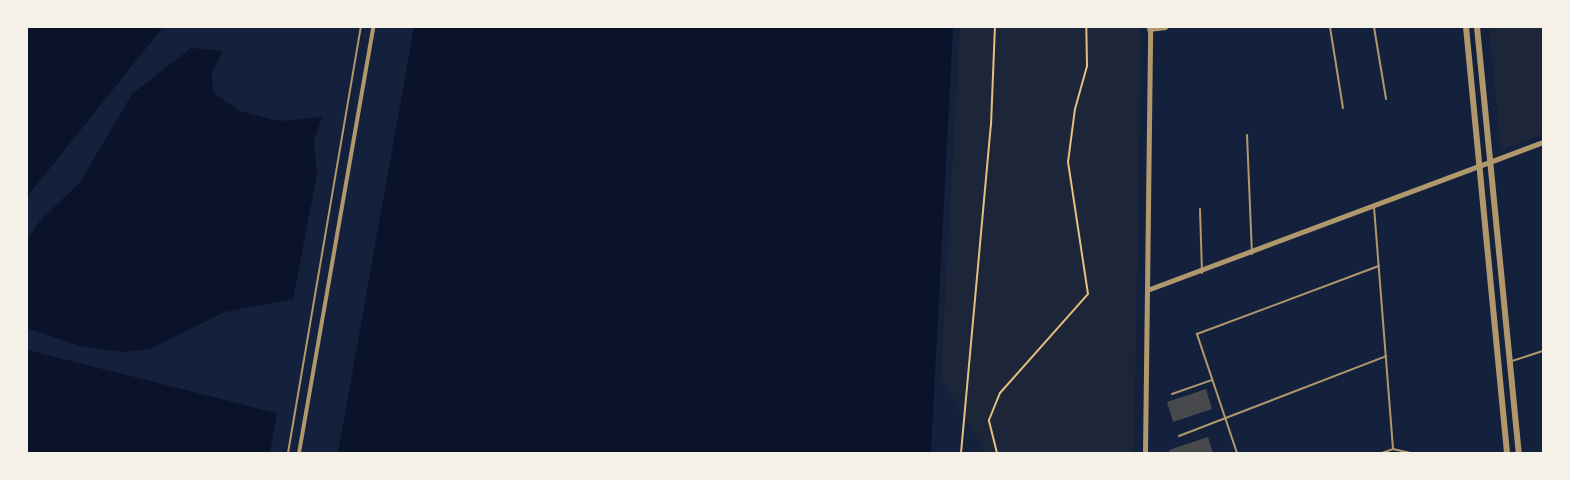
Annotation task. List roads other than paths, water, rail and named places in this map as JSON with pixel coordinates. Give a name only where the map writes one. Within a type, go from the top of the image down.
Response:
[{"type":"street","points":[[299,453],[373,27]]},
{"type":"street","points":[[1145,453],[1149,28],[1165,27]]},
{"type":"street","points":[[1466,27],[1507,453]]},
{"type":"street","points":[[1477,27],[1519,453]]},
{"type":"street","points":[[1147,290],[1202,273],[1543,142]]},
{"type":"lane","points":[[288,453],[361,27]]},
{"type":"lane","points":[[1330,27],[1343,108]]},
{"type":"lane","points":[[1374,27],[1386,99]]},
{"type":"lane","points":[[1247,135],[1252,254]]},
{"type":"lane","points":[[1374,207],[1393,449]]},
{"type":"lane","points":[[1200,209],[1202,273]]},
{"type":"lane","points":[[1237,453],[1197,334],[1378,266]]},
{"type":"lane","points":[[1510,362],[1543,351]]},
{"type":"lane","points":[[1179,436],[1386,356]]},
{"type":"lane","points":[[1172,394],[1212,380]]},
{"type":"lane","points":[[1382,453],[1393,449],[1411,453]]}]
